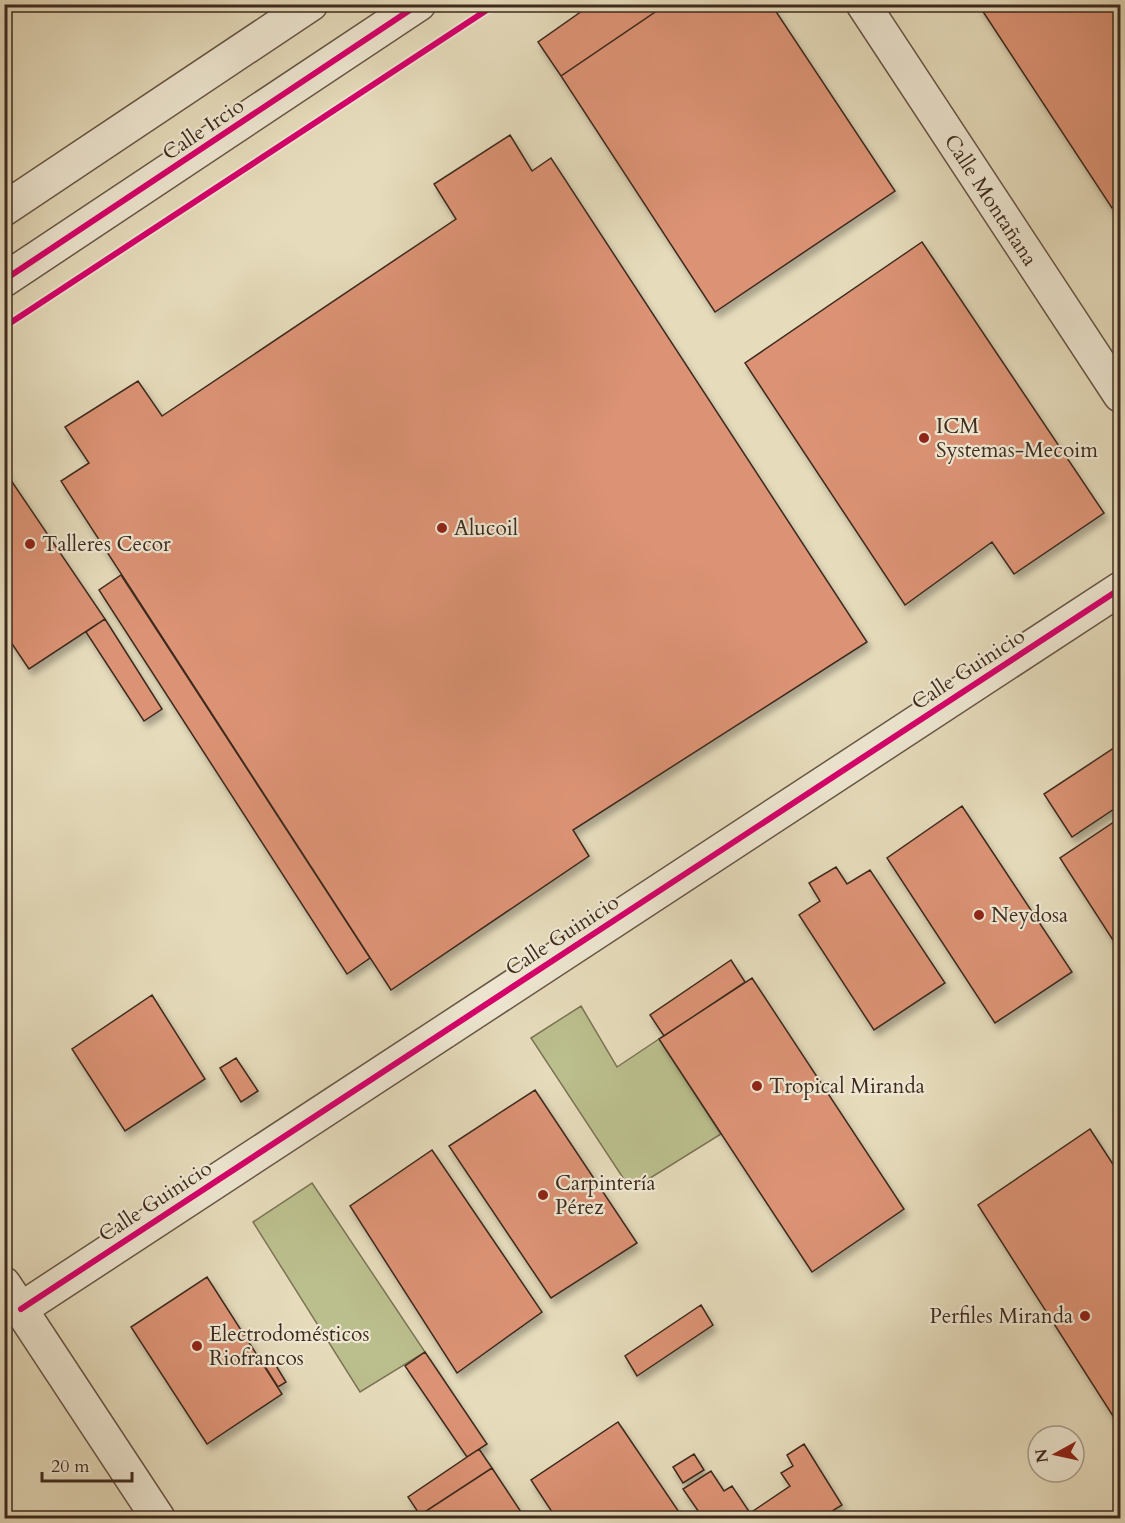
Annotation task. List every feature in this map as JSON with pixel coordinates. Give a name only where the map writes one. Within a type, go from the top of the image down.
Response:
[{"type":"street","name":"Calle Ircio","points":[[4,209],[311,4]]},
{"type":"street","name":"Calle Ircio","points":[[4,280],[419,4]]},
{"type":"street","name":"Calle Montañana","points":[[862,4],[1120,395]]},
{"type":"street","name":"Calle Guinicio","points":[[13,1296],[1120,589]]},
{"type":"street","points":[[13,1296],[158,1518]]},
{"type":"green space","points":[[581,1006],[617,1067],[659,1039],[721,1134],[631,1190],[531,1038]]},
{"type":"green space","points":[[312,1183],[425,1352],[360,1392],[253,1222]]},
{"type":"building","points":[[592,4],[667,4],[561,76],[538,42]]},
{"type":"building","points":[[667,4],[771,4],[895,191],[715,312],[561,76]]},
{"type":"building","points":[[978,4],[1120,4],[1120,202],[1112,208]]},
{"type":"building","name":"Alucoil","points":[[510,135],[532,171],[551,158],[867,642],[573,830],[589,856],[391,990],[61,481],[89,463],[65,427],[138,381],[162,416],[456,219],[434,184]]},
{"type":"building","name":"ICM Systemas-Mecoim","points":[[922,242],[1104,513],[1014,574],[992,542],[905,605],[745,363]]},
{"type":"building","name":"Talleres Cecor","points":[[4,470],[105,619],[29,669],[4,632]]},
{"type":"building","points":[[121,575],[370,958],[347,974],[99,590]]},
{"type":"building","points":[[105,619],[162,709],[144,721],[86,632]]},
{"type":"building","points":[[1120,744],[1120,805],[1072,837],[1044,794]]},
{"type":"building","name":"Neydosa","points":[[962,806],[1072,972],[995,1023],[887,858]]},
{"type":"building","points":[[1120,818],[1120,951],[1060,858]]},
{"type":"building","points":[[836,867],[847,884],[870,870],[945,983],[874,1030],[799,915],[820,901],[809,883]]},
{"type":"building","points":[[731,960],[745,982],[664,1036],[650,1015]]},
{"type":"building","name":"Tropical Miranda","points":[[752,978],[904,1209],[812,1272],[659,1039]]},
{"type":"building","points":[[152,995],[205,1079],[125,1131],[72,1049]]},
{"type":"building","points":[[236,1058],[258,1091],[241,1102],[220,1068]]},
{"type":"building","name":"Carpintería Pérez","points":[[535,1090],[637,1243],[551,1298],[449,1146]]},
{"type":"building","name":"Perfiles Miranda","points":[[1090,1129],[1120,1175],[1120,1427],[978,1205]]},
{"type":"building","points":[[432,1150],[542,1312],[457,1373],[350,1206]]},
{"type":"building","name":"Electrodomésticos Riofrancos","points":[[207,1277],[282,1394],[207,1444],[131,1327]]},
{"type":"building","points":[[701,1305],[713,1325],[637,1376],[625,1356]]},
{"type":"building","points":[[425,1352],[487,1444],[467,1457],[405,1366]]},
{"type":"building","points":[[272,1359],[286,1382],[278,1387],[264,1365]]},
{"type":"building","points":[[618,1422],[683,1518],[556,1518],[531,1480]]},
{"type":"building","points":[[804,1444],[842,1505],[821,1518],[703,1518],[683,1489],[711,1471],[724,1491],[732,1486],[750,1513],[790,1486],[781,1473],[793,1466],[787,1455]]},
{"type":"building","points":[[479,1449],[492,1468],[420,1515],[408,1497]]},
{"type":"building","points":[[694,1454],[704,1470],[683,1483],[673,1467]]},
{"type":"building","points":[[492,1468],[525,1518],[416,1518],[420,1515]]},
{"type":"cycle path","points":[[4,280],[419,4]]},
{"type":"cycle path","points":[[4,327],[496,4]]},
{"type":"cycle path","points":[[21,1309],[1120,589]]},
{"type":"place","name":"ICM Systemas-Mecoim","points":[[924,438]]},
{"type":"place","name":"Alucoil","points":[[442,528]]},
{"type":"place","name":"Talleres Cecor","points":[[30,544]]},
{"type":"place","name":"Neydosa","points":[[979,915]]},
{"type":"place","name":"Tropical Miranda","points":[[757,1086]]},
{"type":"place","name":"Carpintería Pérez","points":[[543,1195]]},
{"type":"place","name":"Perfiles Miranda","points":[[1085,1316]]},
{"type":"place","name":"Electrodomésticos Riofrancos","points":[[197,1346]]}]
